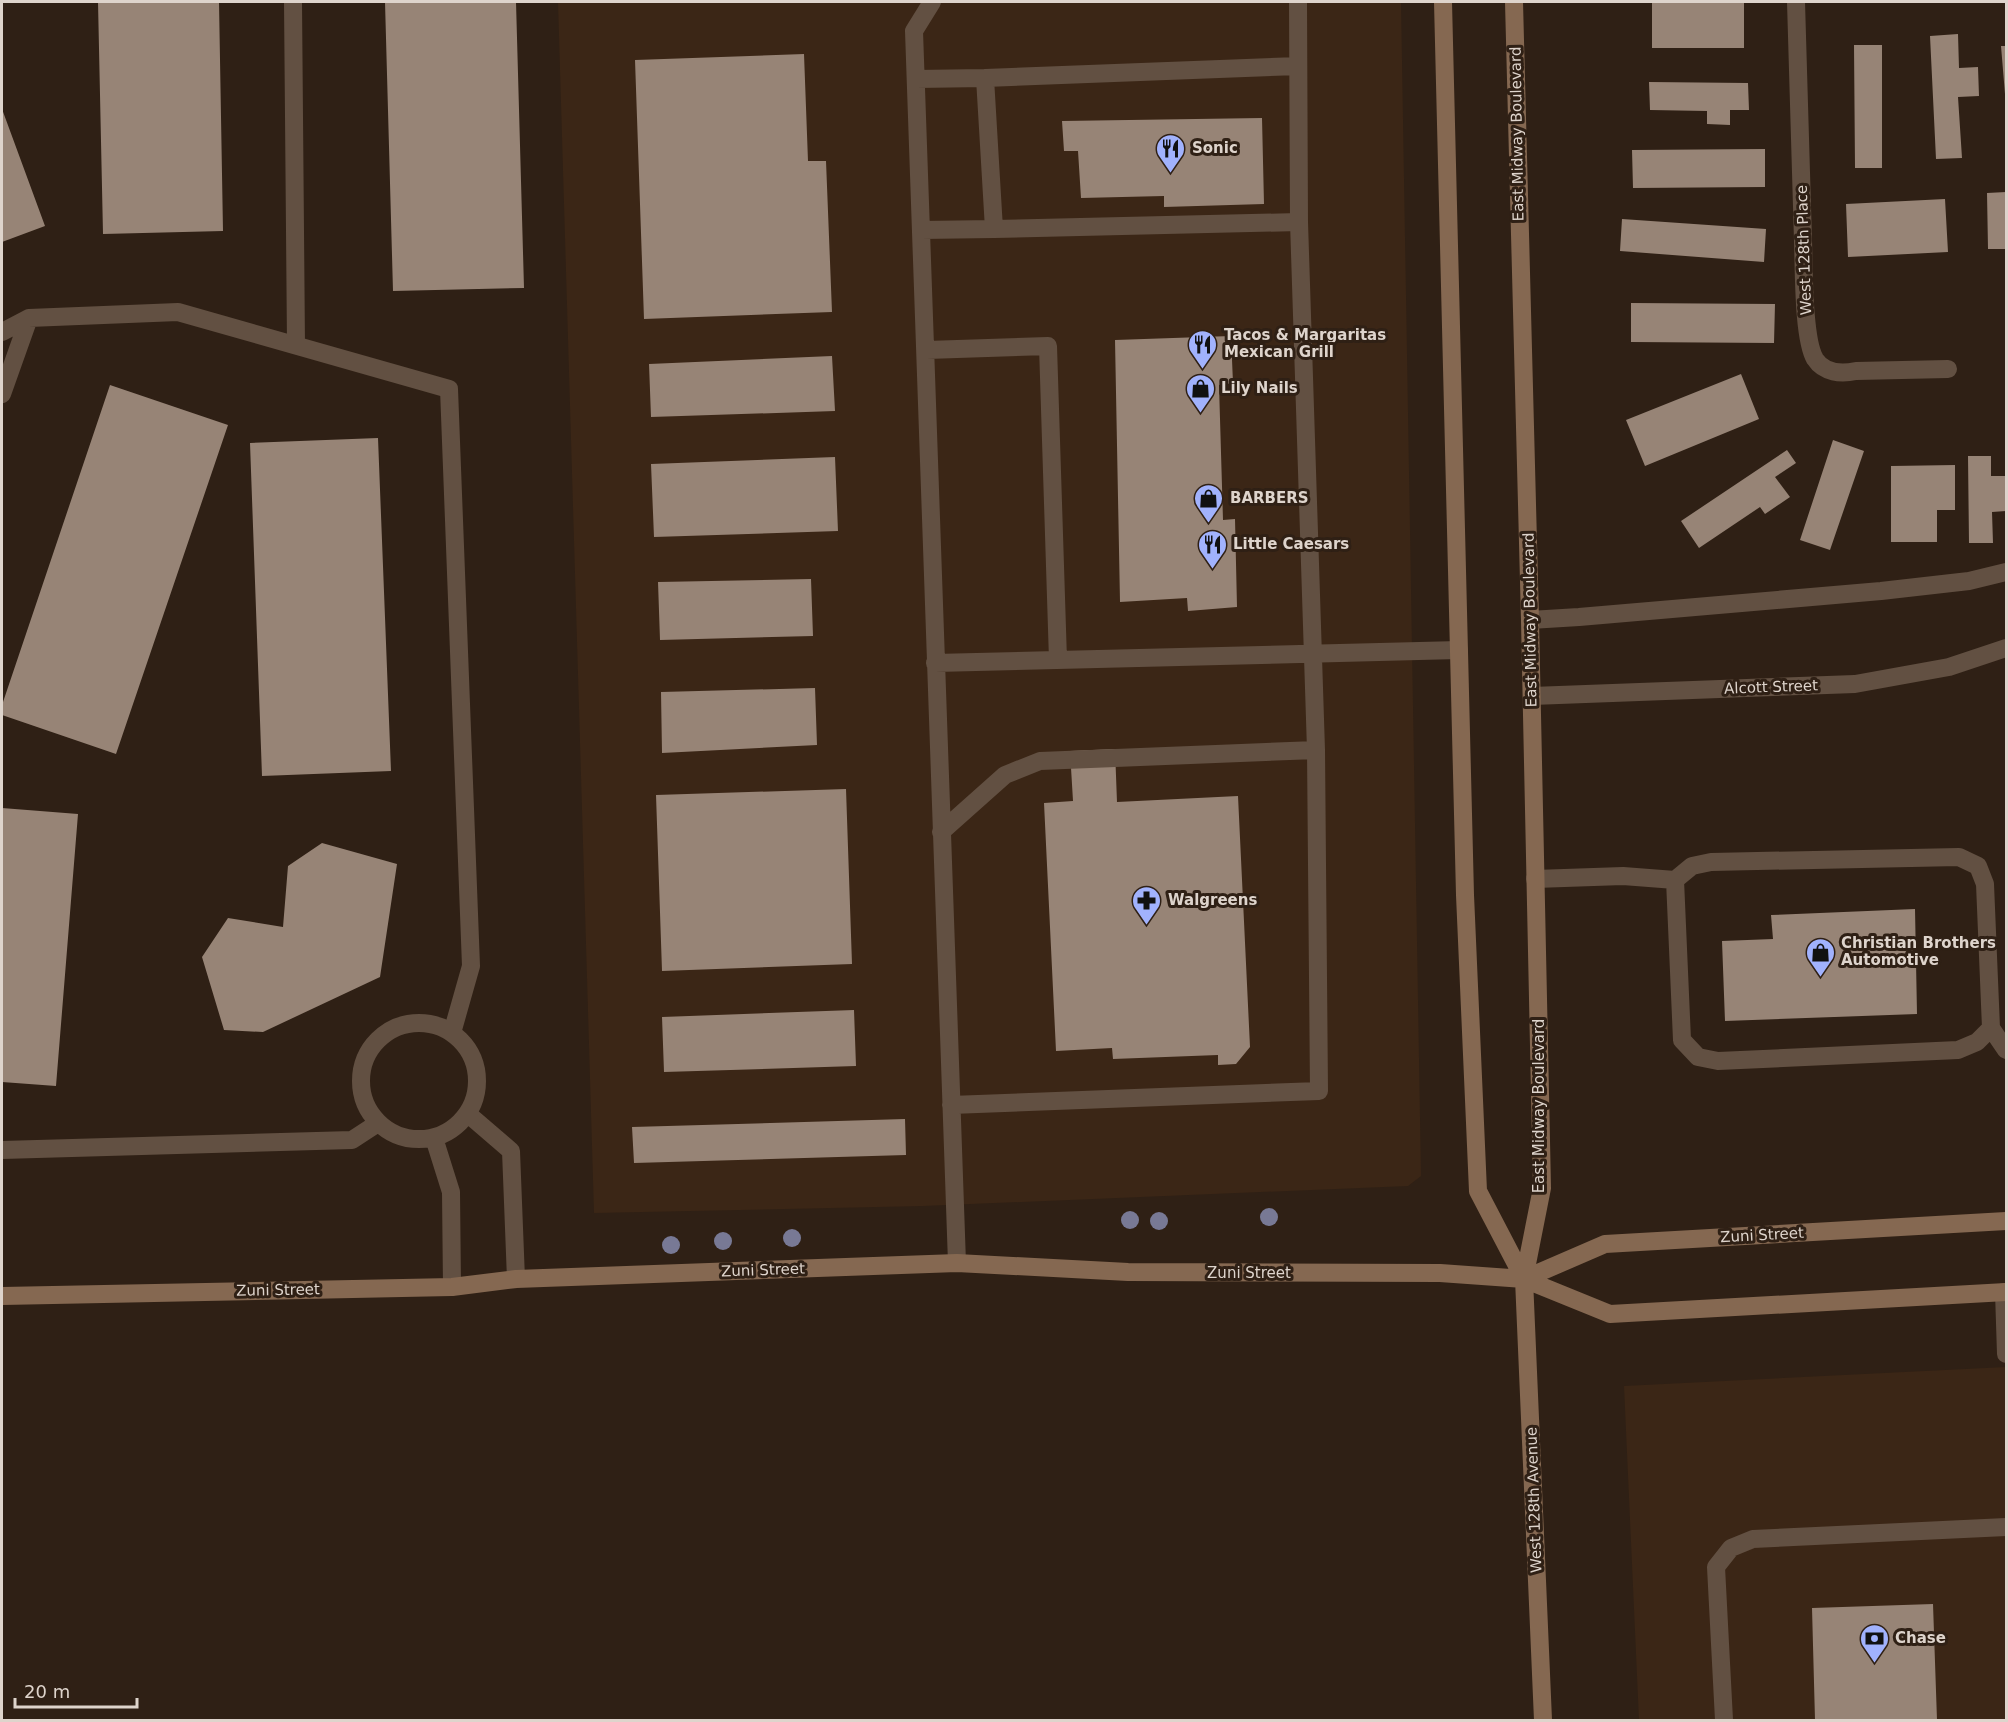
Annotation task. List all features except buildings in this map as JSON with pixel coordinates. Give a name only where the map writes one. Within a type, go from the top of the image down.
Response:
[{"type":"main road","points":[[1443,2],[1465,895],[1478,1191],[1524,1279]]},
{"type":"main road","name":"East Midway Boulevard","points":[[1514,2],[1542,1188],[1524,1279]]},
{"type":"main road","name":"Zuni Street","points":[[1524,1279],[1605,1244],[2007,1221]]},
{"type":"main road","name":"Zuni Street","points":[[2,1296],[452,1287],[516,1279],[957,1263],[1128,1272],[1440,1274],[1524,1279],[1610,1314],[2005,1292]]},
{"type":"main road","name":"West 128th Avenue","points":[[1524,1279],[1543,1720]]},
{"type":"street","points":[[293,2],[296,345]]},
{"type":"street","points":[[932,2],[914,31],[927,350],[935,663],[957,1263]]},
{"type":"street","points":[[951,1105],[1319,1091],[1316,750],[1299,222],[1298,2]]},
{"type":"street","points":[[1796,2],[1802,2]]},
{"type":"street","name":"West 128th Place","points":[[1796,2],[1804,286],[1809,345],[1816,360],[1826,369],[1841,374],[1856,371],[1948,369]]},
{"type":"street","points":[[916,80],[1299,66]]},
{"type":"street","points":[[985,78],[994,230]]},
{"type":"street","points":[[921,230],[1299,222]]},
{"type":"street","points":[[2,332],[29,318],[178,312],[449,389],[471,966],[452,1033]]},
{"type":"street","points":[[2,394],[29,318]]},
{"type":"street","points":[[927,350],[1048,346],[1058,660]]},
{"type":"street","points":[[1530,620],[1881,591],[1969,580],[2007,572]]},
{"type":"street","name":"Alcott Street","points":[[1532,696],[1855,684],[1950,667],[2007,648]]},
{"type":"street","points":[[935,663],[1459,650]]},
{"type":"street","points":[[941,832],[1005,775],[1040,761],[1316,750]]},
{"type":"street","points":[[1535,879],[1623,876],[1675,880],[1692,866],[1711,862],[1959,857],[1978,866],[1985,884],[1991,1028],[2007,1050]]},
{"type":"street","points":[[1675,880],[1682,1040],[1698,1057],[1718,1061],[1958,1050],[1977,1042],[1991,1028]]},
{"type":"street","points":[[424,1022],[443,1027],[452,1033],[460,1039],[472,1055],[478,1075],[477,1095],[468,1114],[453,1129],[434,1138],[414,1140],[394,1135],[378,1123],[366,1107],[361,1087],[363,1067],[371,1048],[385,1033],[404,1024],[424,1022]]},
{"type":"street","points":[[468,1114],[511,1151],[516,1279]]},
{"type":"street","points":[[2,1150],[352,1140],[378,1123]]},
{"type":"street","points":[[434,1138],[451,1192],[452,1287]]},
{"type":"street","points":[[2005,1292],[2007,1354]]},
{"type":"street","points":[[1724,1720],[1716,1567],[1731,1548],[1753,1539],[2007,1527]]},
{"type":"shaded area","points":[[558,2],[1401,2],[1421,1176],[1408,1186],[923,1206],[594,1213]]},
{"type":"shaded area","points":[[2006,1367],[2006,1720],[1639,1720],[1624,1386]]},
{"type":"place","name":"Sonic","points":[[1171,174]]},
{"type":"place","name":"Tacos & Margaritas Mexican Grill","points":[[1203,370]]},
{"type":"place","name":"Lily Nails","points":[[1200,414]]},
{"type":"place","name":"BARBERS","points":[[1209,524]]},
{"type":"place","name":"Little Caesars","points":[[1212,570]]},
{"type":"place","name":"Walgreens","points":[[1147,926]]},
{"type":"place","name":"Christian Brothers Automotive","points":[[1820,978]]},
{"type":"place","name":"Chase","points":[[1874,1664]]}]
